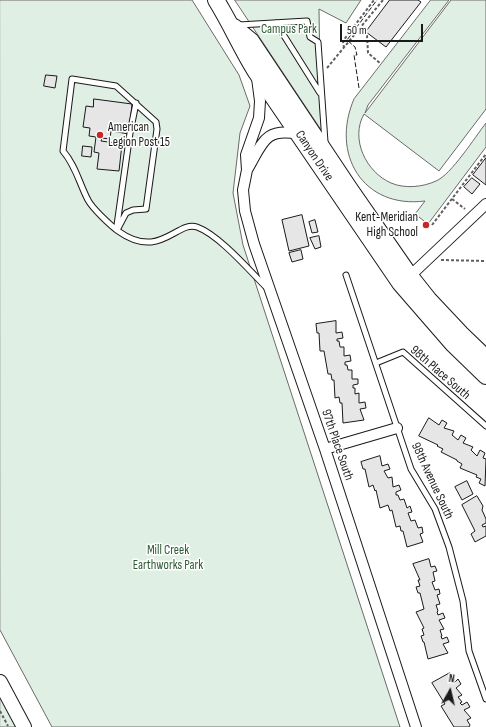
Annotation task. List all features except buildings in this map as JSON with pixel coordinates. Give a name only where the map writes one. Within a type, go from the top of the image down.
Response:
[{"type":"main road","name":"Canyon Drive","points":[[216,0],[232,26],[240,46],[256,72],[405,280]]},
{"type":"main road","name":"Canyon Drive","points":[[232,26],[251,41],[324,151],[405,280]]},
{"type":"main road","points":[[405,280],[486,358]]},
{"type":"main road","points":[[405,280],[453,344],[486,376]]},
{"type":"street","name":"97th Place South","points":[[256,72],[260,101],[259,118],[246,155],[247,170],[244,190],[245,212],[270,290],[325,449],[416,727]]},
{"type":"street","name":"97th Place South","points":[[247,170],[260,148],[271,135],[277,132],[286,131],[299,134]]},
{"type":"street","points":[[405,280],[486,204]]},
{"type":"street","points":[[325,449],[397,428]]},
{"type":"street","points":[[0,682],[4,697],[24,727]]},
{"type":"lane","points":[[232,26],[307,21],[310,37],[318,42],[324,151]]},
{"type":"lane","points":[[276,23],[321,95]]},
{"type":"lane","points":[[117,230],[126,213],[133,210],[146,209],[157,129],[156,122],[116,86],[72,79],[64,151],[72,161],[89,202],[117,230],[129,237],[150,243],[161,241],[186,228],[196,227],[215,238],[270,290]]},
{"type":"lane","points":[[117,230],[130,133],[136,103]]},
{"type":"lane","name":"98th Avenue South","points":[[346,275],[411,469],[434,509],[449,547],[463,601],[470,651],[486,699]]},
{"type":"lane","name":"98th Place South","points":[[376,363],[403,352],[486,426]]},
{"type":"path","points":[[344,48],[343,42],[374,0]]},
{"type":"path","points":[[320,76],[383,0]]},
{"type":"path","points":[[360,28],[367,35],[368,53],[382,64]]},
{"type":"path","points":[[432,225],[486,154]]},
{"type":"path","points":[[452,199],[473,216]]},
{"type":"path","points":[[427,260],[486,261]]},
{"type":"path","points":[[0,711],[9,727]]},
{"type":"green space","name":"Mill Creek Earthworks Park","points":[[0,0],[192,0],[239,75],[250,106],[240,133],[233,193],[243,245],[400,727],[52,727],[0,630]]},
{"type":"green space","name":"Campus Park","points":[[235,0],[361,0],[346,23],[319,9],[320,76],[324,134]]},
{"type":"green space","points":[[431,0],[449,0],[368,105],[365,113],[451,0],[486,0],[486,109],[439,171],[364,114],[360,124],[359,134],[363,154],[374,171],[382,178],[396,185],[408,187],[420,186],[436,181],[449,171],[456,164],[486,123],[486,147],[428,224],[415,214],[425,201],[403,201],[384,196],[369,187],[357,174],[350,158],[346,139],[348,120],[354,99]]},
{"type":"green space","points":[[0,693],[18,727],[0,727]]},
{"type":"fence","points":[[359,88],[354,55],[357,55],[355,47],[347,40],[377,0]]},
{"type":"place","name":"American Legion Post 15","points":[[100,135]]},
{"type":"place","name":"Kent-Meridian High School","points":[[426,225]]}]
